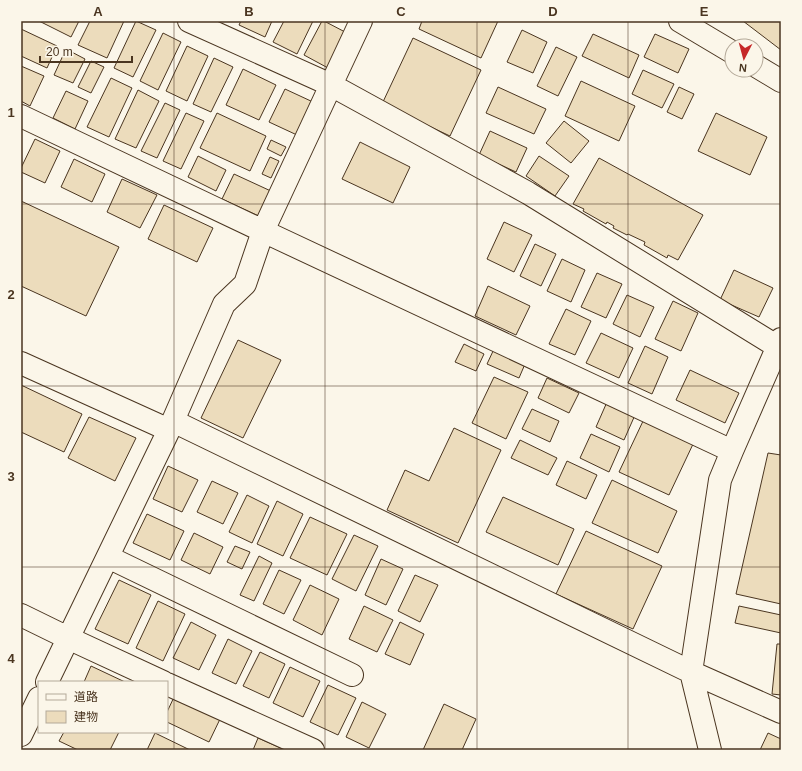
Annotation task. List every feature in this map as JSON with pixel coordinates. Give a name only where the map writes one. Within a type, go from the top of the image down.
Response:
[{"type":"street","points":[[189,21],[331,85],[528,193],[779,343],[720,480],[691,672],[710,750]]},
{"type":"street","points":[[47,681],[171,425],[224,304],[245,284],[263,231],[361,21]]},
{"type":"street","points":[[680,21],[724,47]]},
{"type":"street","points":[[764,71],[781,81]]},
{"type":"street","points":[[21,116],[732,451]]},
{"type":"street","points":[[21,363],[171,425],[691,672],[781,712]]},
{"type":"street","points":[[108,557],[352,675]]},
{"type":"street","points":[[21,615],[161,681]]},
{"type":"street","points":[[168,684],[313,750]]},
{"type":"street","points":[[21,735],[38,700]]},
{"type":"building","points":[[39,21],[79,21],[71,37]]},
{"type":"building","points":[[90,21],[124,21],[107,58],[78,45]]},
{"type":"building","points":[[136,21],[156,30],[133,77],[114,68]]},
{"type":"building","points":[[241,21],[272,21],[265,37],[239,25]]},
{"type":"building","points":[[284,21],[313,21],[297,54],[273,42]]},
{"type":"building","points":[[322,21],[347,33],[328,68],[304,55]]},
{"type":"building","points":[[422,21],[498,21],[481,58],[419,29]]},
{"type":"building","points":[[743,21],[781,21],[781,50]]},
{"type":"building","points":[[21,29],[57,46],[47,68],[21,56]]},
{"type":"building","points":[[522,30],[547,42],[533,73],[507,62]]},
{"type":"building","points":[[163,33],[181,42],[158,90],[140,81]]},
{"type":"building","points":[[593,34],[639,55],[629,78],[582,56]]},
{"type":"building","points":[[655,34],[689,49],[678,73],[644,57]]},
{"type":"building","points":[[413,38],[481,70],[450,136],[382,104]]},
{"type":"building","points":[[187,46],[208,56],[187,101],[166,91]]},
{"type":"building","points":[[556,47],[577,57],[558,96],[537,86]]},
{"type":"building","points":[[66,49],[85,59],[73,83],[54,75]]},
{"type":"building","points":[[214,58],[233,67],[211,112],[193,104]]},
{"type":"building","points":[[91,61],[104,67],[91,93],[78,87]]},
{"type":"building","points":[[21,66],[44,76],[30,106],[21,101]]},
{"type":"building","points":[[243,69],[276,85],[259,120],[226,105]]},
{"type":"building","points":[[643,70],[674,84],[662,108],[632,94]]},
{"type":"building","points":[[111,78],[132,88],[109,137],[87,127]]},
{"type":"building","points":[[581,81],[635,106],[619,141],[565,116]]},
{"type":"building","points":[[498,87],[546,109],[534,134],[486,113]]},
{"type":"building","points":[[679,87],[694,94],[682,119],[667,112]]},
{"type":"building","points":[[285,89],[313,102],[297,135],[269,122]]},
{"type":"building","points":[[138,90],[159,101],[136,148],[115,139]]},
{"type":"building","points":[[66,91],[88,101],[75,129],[53,118]]},
{"type":"building","points":[[165,103],[180,110],[157,158],[141,151]]},
{"type":"building","points":[[186,113],[204,121],[181,169],[163,161]]},
{"type":"building","points":[[217,113],[266,136],[250,171],[200,148]]},
{"type":"building","points":[[716,113],[767,137],[750,175],[698,151]]},
{"type":"building","points":[[564,121],[589,141],[571,163],[546,143]]},
{"type":"building","points":[[490,131],[527,148],[516,172],[479,155]]},
{"type":"building","points":[[35,139],[60,151],[45,183],[21,172],[21,168]]},
{"type":"building","points":[[271,140],[286,147],[281,156],[267,149]]},
{"type":"building","points":[[360,142],[410,167],[393,203],[342,179]]},
{"type":"building","points":[[198,156],[226,170],[216,191],[188,177]]},
{"type":"building","points":[[539,156],[569,176],[555,196],[526,176]]},
{"type":"building","points":[[270,157],[279,161],[271,178],[262,174]]},
{"type":"building","points":[[599,158],[703,215],[678,260],[668,255],[667,258],[644,245],[645,242],[613,228],[614,226],[607,222],[606,224],[583,211],[584,209],[573,204]]},
{"type":"building","points":[[74,159],[105,174],[92,202],[61,187]]},
{"type":"building","points":[[234,174],[273,192],[261,217],[222,199]]},
{"type":"building","points":[[122,179],[157,195],[140,228],[107,212]]},
{"type":"building","points":[[21,201],[119,247],[86,316],[21,286]]},
{"type":"building","points":[[164,205],[213,228],[197,262],[148,239]]},
{"type":"building","points":[[504,222],[532,235],[514,272],[487,259]]},
{"type":"building","points":[[535,244],[556,254],[541,286],[520,276]]},
{"type":"building","points":[[562,259],[585,270],[571,302],[547,291]]},
{"type":"building","points":[[734,270],[773,288],[759,317],[720,300]]},
{"type":"building","points":[[597,273],[622,284],[606,318],[581,307]]},
{"type":"building","points":[[488,286],[530,306],[516,335],[475,316]]},
{"type":"building","points":[[627,295],[654,307],[640,337],[613,324]]},
{"type":"building","points":[[673,301],[698,313],[681,351],[655,339]]},
{"type":"building","points":[[566,309],[591,321],[575,355],[549,344]]},
{"type":"building","points":[[601,333],[633,348],[619,378],[586,363]]},
{"type":"building","points":[[238,340],[281,360],[243,438],[201,418]]},
{"type":"building","points":[[464,344],[484,354],[476,371],[455,362]]},
{"type":"building","points":[[645,346],[668,357],[652,394],[628,383]]},
{"type":"building","points":[[494,349],[525,364],[519,378],[487,364]]},
{"type":"building","points":[[690,370],[739,393],[725,423],[676,400]]},
{"type":"building","points":[[494,377],[528,392],[506,439],[472,423]]},
{"type":"building","points":[[547,378],[579,393],[569,413],[538,398]]},
{"type":"building","points":[[21,385],[82,414],[64,452],[21,432]]},
{"type":"building","points":[[607,402],[635,415],[624,440],[596,427]]},
{"type":"building","points":[[532,409],[559,421],[550,442],[522,429]]},
{"type":"building","points":[[89,417],[136,438],[115,481],[68,458]]},
{"type":"building","points":[[644,419],[694,442],[669,495],[619,472]]},
{"type":"building","points":[[454,428],[501,450],[458,543],[387,510],[405,470],[429,481]]},
{"type":"building","points":[[591,434],[620,447],[609,472],[580,458]]},
{"type":"building","points":[[520,440],[557,458],[548,475],[511,458]]},
{"type":"building","points":[[768,453],[781,455],[781,604],[736,594]]},
{"type":"building","points":[[567,461],[597,475],[586,499],[556,485]]},
{"type":"building","points":[[168,466],[198,480],[182,512],[153,499]]},
{"type":"building","points":[[612,480],[677,511],[658,553],[592,523]]},
{"type":"building","points":[[212,481],[238,493],[223,524],[197,512]]},
{"type":"building","points":[[247,495],[269,506],[252,543],[229,532]]},
{"type":"building","points":[[503,497],[574,529],[558,565],[486,532]]},
{"type":"building","points":[[277,501],[303,514],[283,556],[257,544]]},
{"type":"building","points":[[147,514],[184,531],[170,560],[133,543]]},
{"type":"building","points":[[310,517],[347,534],[327,575],[290,558]]},
{"type":"building","points":[[586,531],[662,566],[633,629],[556,594]]},
{"type":"building","points":[[194,533],[223,547],[210,574],[181,560]]},
{"type":"building","points":[[354,535],[378,546],[356,591],[332,579]]},
{"type":"building","points":[[235,546],[250,552],[242,569],[227,562]]},
{"type":"building","points":[[259,556],[272,563],[254,601],[240,595]]},
{"type":"building","points":[[381,559],[403,569],[386,605],[365,595]]},
{"type":"building","points":[[279,570],[301,580],[284,614],[263,604]]},
{"type":"building","points":[[415,575],[438,585],[420,622],[398,611]]},
{"type":"building","points":[[119,580],[151,595],[128,644],[95,629]]},
{"type":"building","points":[[310,585],[339,599],[322,635],[293,620]]},
{"type":"building","points":[[158,601],[185,614],[163,661],[136,648]]},
{"type":"building","points":[[364,606],[393,620],[377,652],[349,639]]},
{"type":"building","points":[[739,606],[781,615],[781,633],[735,623]]},
{"type":"building","points":[[191,622],[216,635],[199,670],[173,658]]},
{"type":"building","points":[[400,622],[424,634],[410,665],[385,654]]},
{"type":"building","points":[[228,639],[252,651],[236,684],[212,673]]},
{"type":"building","points":[[777,644],[781,644],[781,695],[772,694]]},
{"type":"building","points":[[260,652],[285,664],[269,698],[243,686]]},
{"type":"building","points":[[91,666],[123,681],[84,681]]},
{"type":"building","points":[[290,667],[320,681],[303,717],[273,703]]},
{"type":"building","points":[[328,685],[356,698],[338,735],[310,722]]},
{"type":"building","points":[[175,695],[221,717],[209,742],[168,722],[168,710]]},
{"type":"building","points":[[362,702],[386,714],[369,748],[346,737]]},
{"type":"building","points":[[444,704],[476,719],[462,750],[423,750]]},
{"type":"building","points":[[63,733],[118,733],[110,750],[78,750],[59,741]]},
{"type":"building","points":[[155,733],[190,750],[147,750]]},
{"type":"building","points":[[768,733],[781,739],[781,750],[760,750]]},
{"type":"building","points":[[258,738],[285,750],[253,750]]}]
